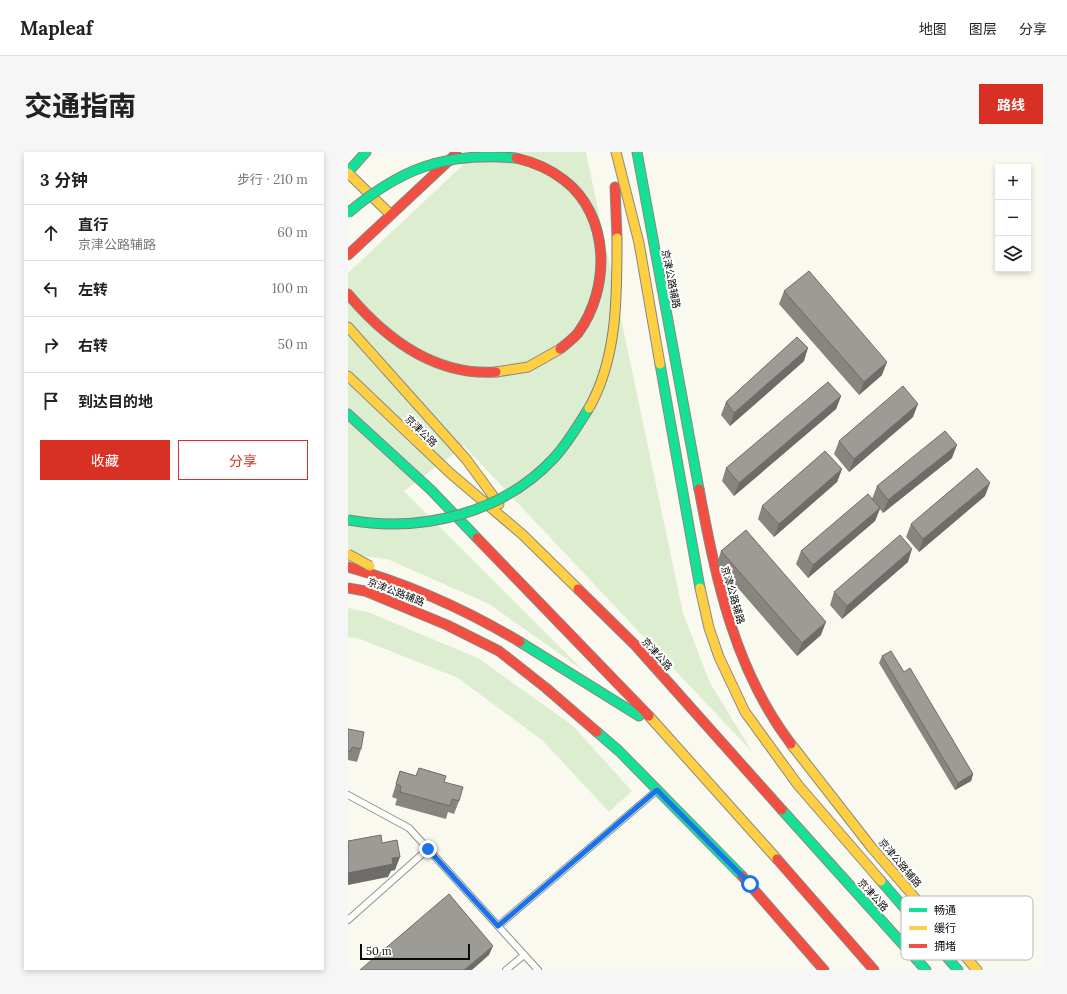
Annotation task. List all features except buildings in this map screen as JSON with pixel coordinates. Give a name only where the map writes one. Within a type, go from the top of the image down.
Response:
[{"type":"main road","points":[[366,152],[348,173],[386,206],[391,215]]},
{"type":"main road","points":[[406,188],[445,152]]},
{"type":"main road","points":[[348,255],[458,152]]},
{"type":"main road","points":[[348,213],[370,193],[399,174],[428,161],[462,153],[494,152],[530,161],[555,173],[575,190],[586,206],[597,231],[602,260],[601,282],[591,312],[577,333],[560,349],[538,362],[526,368],[508,371],[466,370],[426,358],[402,346],[384,332],[348,294]]},
{"type":"main road","points":[[348,520],[375,525],[411,524],[441,520],[475,510],[501,499],[524,486],[556,457],[574,434],[591,406],[602,377],[608,357],[615,316],[617,295],[617,238],[612,152]]},
{"type":"main road","points":[[616,152],[638,244],[696,568],[709,628],[718,657],[745,712],[798,785],[901,904]]},
{"type":"main road","name":"京津公路辅路","points":[[637,152],[712,560],[724,611],[739,652],[766,708],[804,762],[839,808],[914,896]]},
{"type":"main road","points":[[348,327],[466,459],[523,535]]},
{"type":"main road","name":"京津公路","points":[[348,376],[450,474],[523,535],[635,645],[901,942]]},
{"type":"main road","points":[[348,414],[431,490],[667,734],[874,970]]},
{"type":"main road","points":[[348,554],[368,569],[452,604],[525,646],[667,734]]},
{"type":"main road","points":[[348,567],[368,569]]},
{"type":"main road","name":"京津公路辅路","points":[[348,588],[365,591],[447,624],[499,651],[546,688],[619,751],[750,884],[824,970]]},
{"type":"main road","name":"京津公路","points":[[917,960],[926,970]]},
{"type":"main road","points":[[949,960],[958,970]]},
{"type":"main road","name":"京津公路辅路","points":[[968,960],[977,970]]},
{"type":"lane","points":[[498,926],[657,790]]},
{"type":"lane","points":[[348,795],[409,828],[538,970]]},
{"type":"lane","points":[[348,920],[428,849]]},
{"type":"lane","points":[[506,970],[524,955]]},
{"type":"green space","points":[[482,152],[586,152],[683,613],[710,683],[753,753],[464,446],[404,491],[584,671],[489,604],[387,559],[348,554],[348,273],[464,164]]},
{"type":"green space","points":[[348,608],[368,612],[478,658],[572,725],[632,791],[609,812],[543,741],[458,678],[360,639],[348,637]]},
{"type":"traffic: fast","points":[[348,172],[366,152]]},
{"type":"traffic: fast","points":[[637,152],[699,489]]},
{"type":"traffic: fast","points":[[348,213],[368,197],[387,185],[406,174],[425,166],[467,158],[516,158]]},
{"type":"traffic: fast","points":[[660,364],[700,588]]},
{"type":"traffic: fast","points":[[348,520],[404,524],[432,521],[459,515],[485,506],[510,493],[533,477],[554,458],[589,408]]},
{"type":"traffic: fast","points":[[348,414],[431,490],[477,538]]},
{"type":"traffic: fast","points":[[520,642],[639,716]]},
{"type":"traffic: fast","points":[[597,732],[619,751],[742,876]]},
{"type":"traffic: fast","points":[[782,810],[901,942]]},
{"type":"traffic: fast","points":[[881,881],[901,904]]},
{"type":"traffic: fast","points":[[917,960],[926,970]]},
{"type":"traffic: fast","points":[[949,960],[958,970]]},
{"type":"traffic: slow","points":[[616,152],[639,243],[660,364]]},
{"type":"traffic: slow","points":[[348,173],[391,215]]},
{"type":"traffic: slow","points":[[589,408],[599,388],[611,347],[616,303],[617,238]]},
{"type":"traffic: slow","points":[[348,327],[466,459],[499,504]]},
{"type":"traffic: slow","points":[[496,372],[528,367],[560,349]]},
{"type":"traffic: slow","points":[[348,376],[450,473],[523,535],[578,589]]},
{"type":"traffic: slow","points":[[348,554],[370,566]]},
{"type":"traffic: slow","points":[[700,588],[709,628],[719,657],[745,712],[798,785],[881,881]]},
{"type":"traffic: slow","points":[[649,716],[777,859]]},
{"type":"traffic: slow","points":[[791,744],[872,848],[913,896]]},
{"type":"traffic: slow","points":[[968,960],[977,970]]},
{"type":"traffic: jam","points":[[348,255],[456,154]]},
{"type":"traffic: jam","points":[[516,158],[541,166],[564,180],[579,195],[590,212],[597,232],[601,253],[600,274],[596,295],[589,315],[578,333],[560,349]]},
{"type":"traffic: jam","points":[[615,187],[617,238]]},
{"type":"traffic: jam","points":[[348,294],[378,325],[413,351],[432,361],[452,368],[474,372],[496,372]]},
{"type":"traffic: jam","points":[[699,489],[721,589],[741,654],[771,715],[791,744]]},
{"type":"traffic: jam","points":[[477,538],[649,716]]},
{"type":"traffic: jam","points":[[348,567],[393,581],[436,598],[520,642]]},
{"type":"traffic: jam","points":[[348,588],[365,591],[447,625],[499,651],[546,688],[597,732]]},
{"type":"traffic: jam","points":[[578,589],[635,645],[782,810]]},
{"type":"traffic: jam","points":[[777,859],[874,970]]},
{"type":"traffic: jam","points":[[742,876],[824,970]]},
{"type":"route","points":[[428,849],[498,926],[657,790],[750,884]]}]
